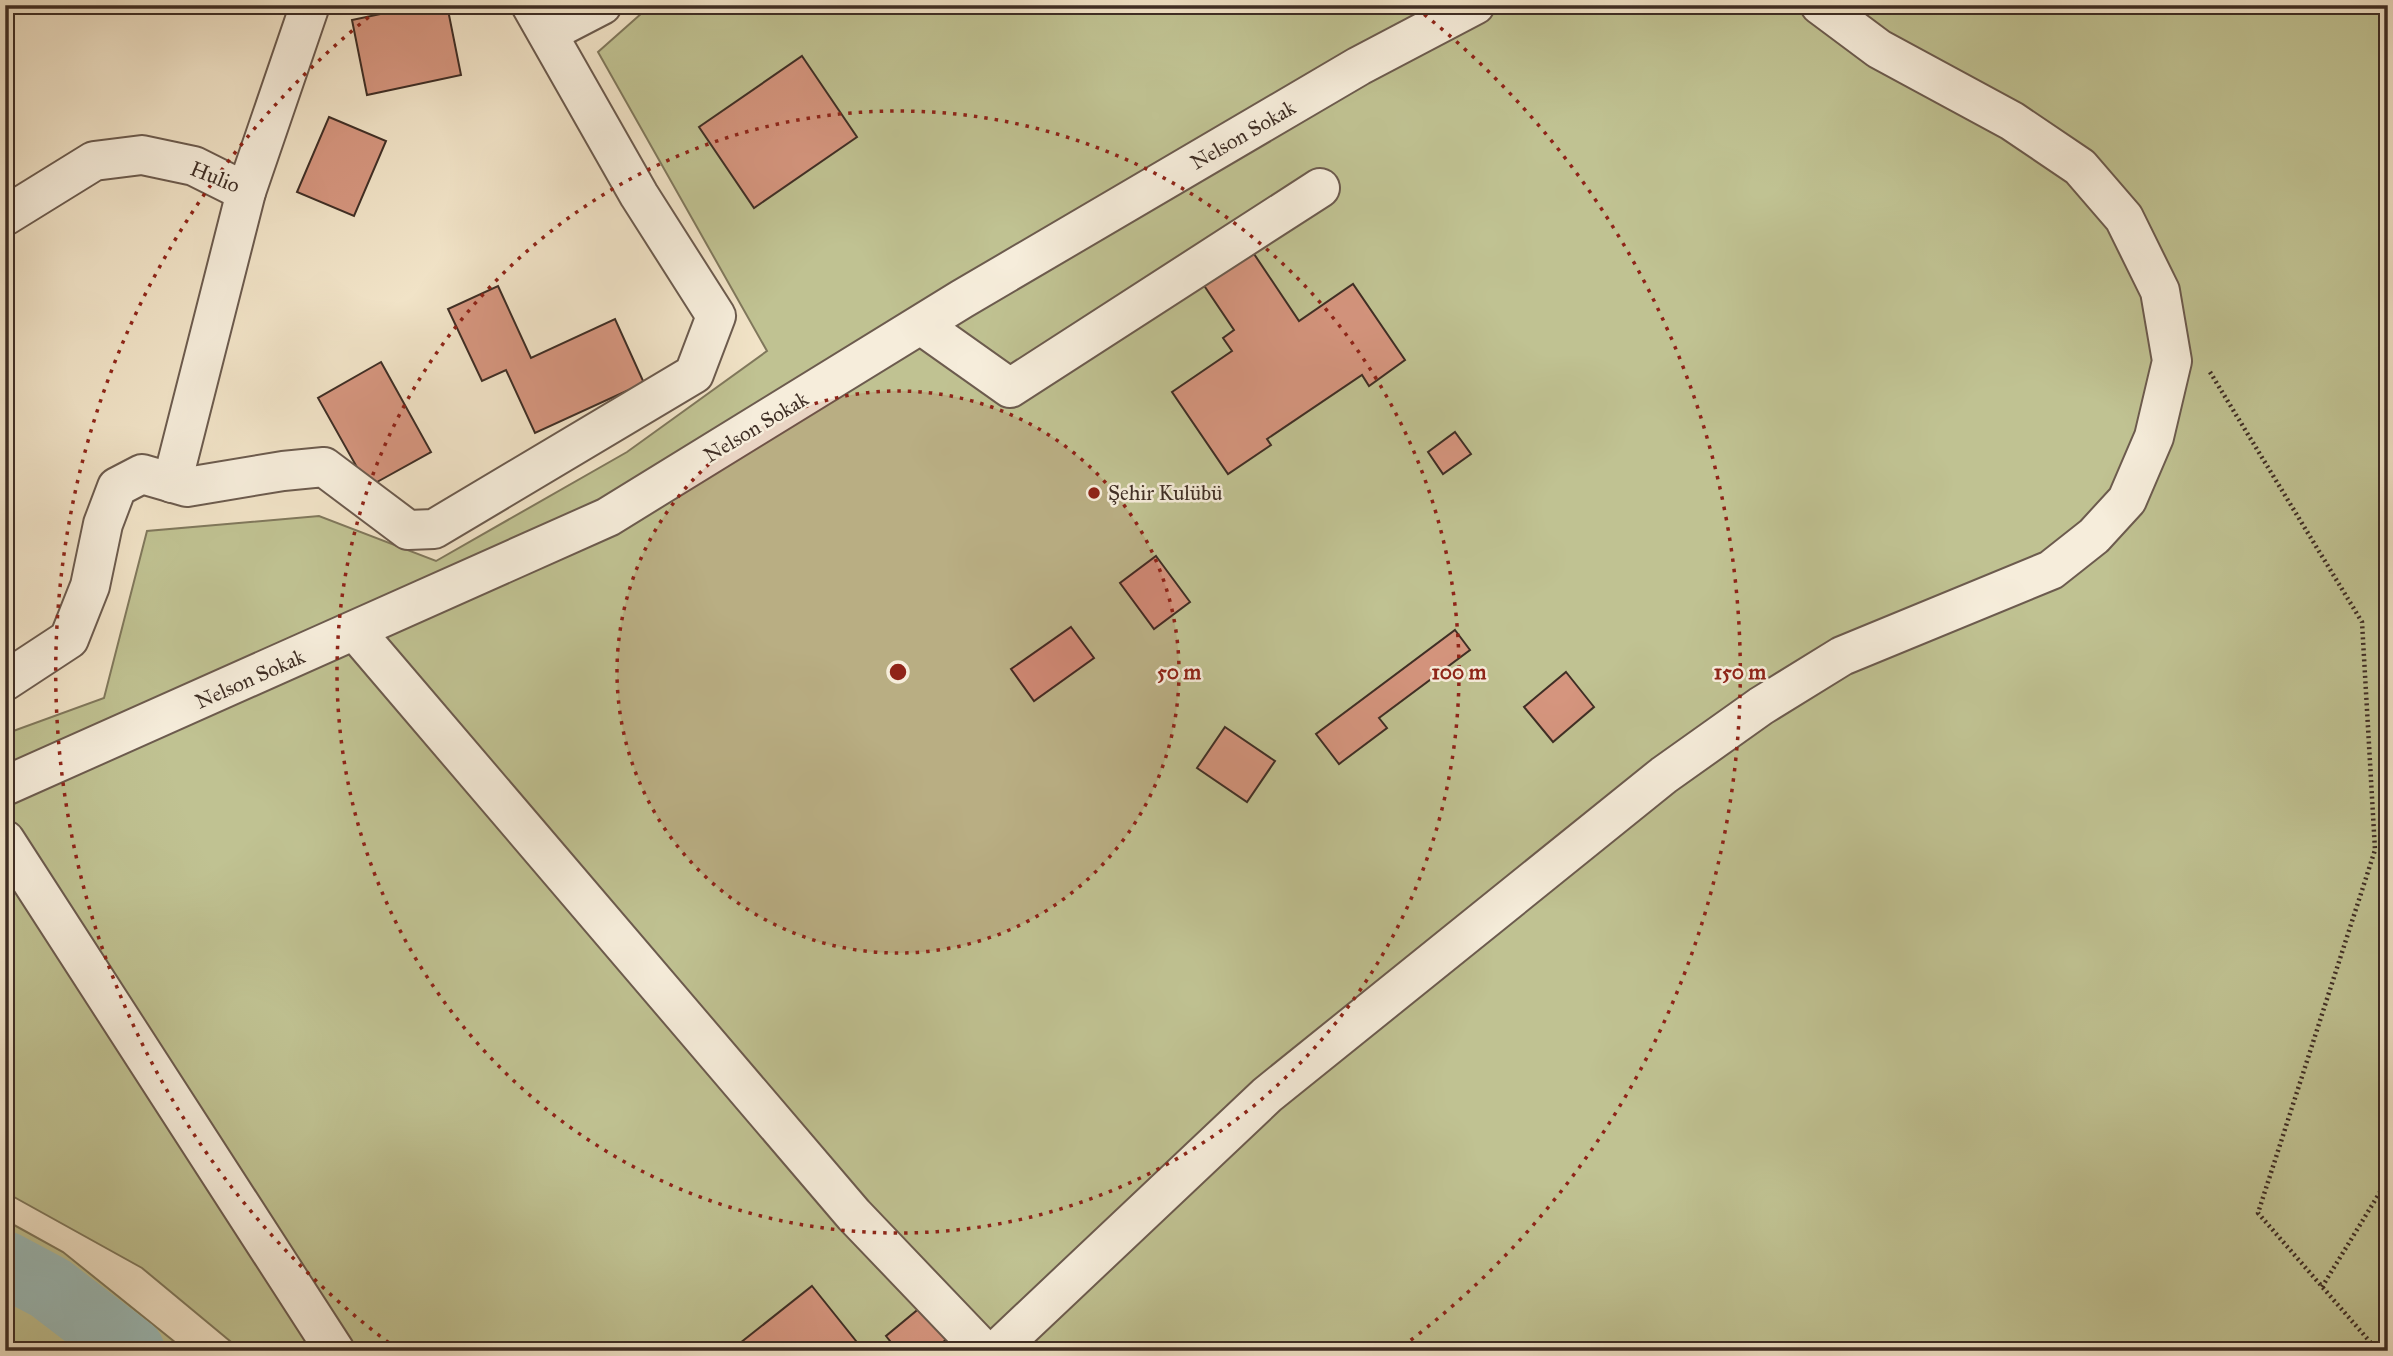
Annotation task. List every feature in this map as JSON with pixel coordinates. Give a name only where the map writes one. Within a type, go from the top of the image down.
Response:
[{"type":"street","name":"Hulio","points":[[5,216],[94,161],[142,155],[194,166],[246,192],[310,5]]},
{"type":"street","points":[[5,681],[69,639],[90,586],[103,524],[117,487],[142,474],[187,487],[324,467],[408,530],[434,529],[694,374],[716,316],[639,195],[540,19],[602,5]]},
{"type":"street","name":"Nelson Sokak","points":[[5,786],[356,632],[608,517],[921,325],[1359,66],[1475,5]]},
{"type":"street","points":[[996,1351],[1267,1095],[1664,775],[1761,706],[1842,656],[2051,570],[2094,536],[2127,500],[2154,437],[2172,361],[2160,291],[2124,218],[2080,167],[2012,121],[1879,50],[1820,5]]},
{"type":"street","points":[[921,325],[1010,388],[1320,188]]},
{"type":"street","points":[[172,483],[246,192]]},
{"type":"street","points":[[356,632],[854,1215],[984,1351]]},
{"type":"street","points":[[5,840],[335,1351]]},
{"type":"path","points":[[2203,362],[2362,622],[2375,850],[2258,1213],[2378,1351]]},
{"type":"path","points":[[2322,1287],[2388,1179]]},
{"type":"green space","points":[[651,5],[2388,5],[2388,1351],[242,1351],[142,1268],[5,1192],[5,734],[104,698],[147,531],[319,516],[436,561],[627,452],[767,351],[598,52]]},
{"type":"green space","points":[[5,1220],[63,1252],[186,1351],[5,1351]]},
{"type":"building","points":[[423,5],[447,5],[461,75],[367,95],[352,20]]},
{"type":"building","points":[[802,56],[857,137],[754,208],[699,127]]},
{"type":"building","points":[[329,117],[386,141],[354,216],[297,192]]},
{"type":"building","points":[[1248,245],[1299,321],[1353,284],[1405,360],[1369,386],[1362,375],[1267,439],[1271,445],[1228,474],[1172,392],[1232,351],[1223,338],[1234,330],[1199,278]]},
{"type":"building","points":[[498,286],[531,358],[615,319],[644,383],[535,433],[506,370],[482,381],[448,309]]},
{"type":"building","points":[[381,362],[431,452],[368,487],[318,398]]},
{"type":"building","points":[[1455,432],[1471,454],[1443,474],[1428,452]]},
{"type":"building","points":[[1156,556],[1190,602],[1154,629],[1120,583]]},
{"type":"building","points":[[1071,627],[1094,658],[1034,701],[1011,669]]},
{"type":"building","points":[[1455,630],[1470,650],[1379,718],[1387,728],[1339,764],[1316,734]]},
{"type":"building","points":[[1566,672],[1594,707],[1553,742],[1524,707]]},
{"type":"building","points":[[1225,727],[1275,761],[1247,802],[1197,768]]},
{"type":"building","points":[[812,1286],[864,1351],[730,1351]]},
{"type":"building","points":[[927,1302],[953,1334],[932,1351],[898,1351],[886,1336]]},
{"type":"waterway","points":[[5,1264],[50,1288],[132,1351]]},
{"type":"place","name":"Şehir Kulübü","points":[[1094,493]]}]
